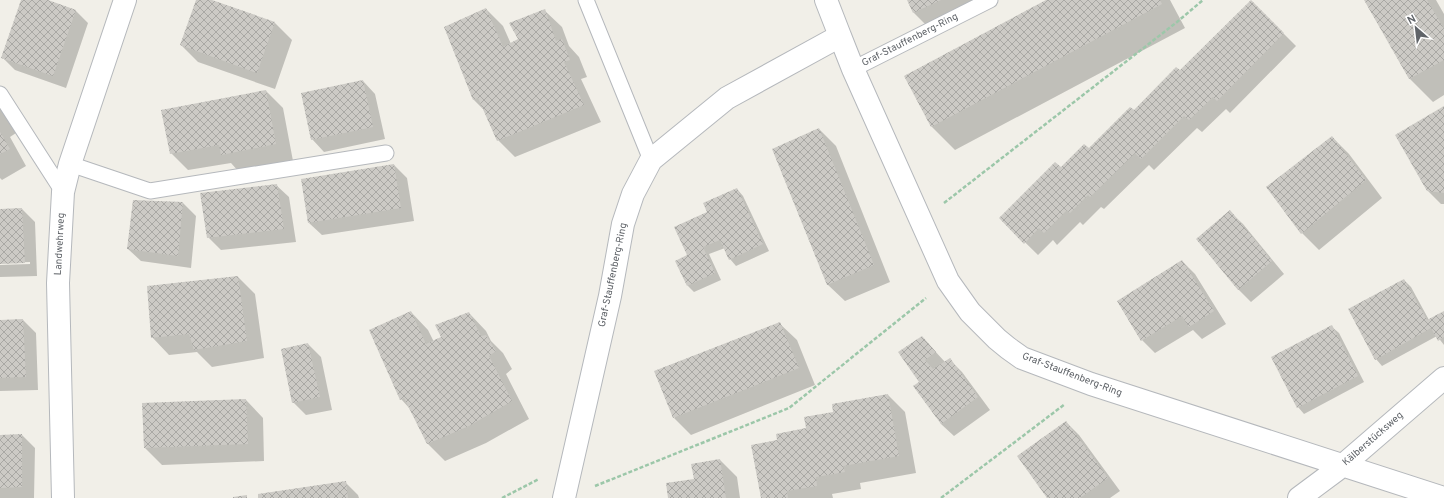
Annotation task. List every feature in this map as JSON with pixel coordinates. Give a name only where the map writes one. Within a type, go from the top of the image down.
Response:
[{"type":"street","name":"Landwehrweg","points":[[63,498],[58,283],[62,192],[125,0]]},
{"type":"street","name":"Graf-Stauffenberg-Ring","points":[[826,0],[853,69],[948,281],[970,312],[1008,348],[1022,358],[1091,384],[1444,498]]},
{"type":"street","name":"Graf-Stauffenberg-Ring","points":[[564,498],[610,296],[623,224],[633,194],[651,160],[728,98],[840,36]]},
{"type":"street","name":"Kälberstücksweg","points":[[1299,498],[1342,466],[1444,378]]},
{"type":"lane","points":[[586,0],[651,160]]},
{"type":"lane","name":"Graf-Stauffenberg-Ring","points":[[853,69],[989,0]]},
{"type":"lane","points":[[0,94],[62,192]]},
{"type":"lane","points":[[70,164],[150,191],[386,153]]},
{"type":"path","points":[[920,221],[1177,22],[1203,0]]},
{"type":"path","points":[[594,486],[789,408],[948,281]]},
{"type":"path","points":[[941,498],[1091,384]]},
{"type":"path","points":[[502,498],[571,463]]},
{"type":"building","points":[[21,0],[48,0],[76,10],[53,76],[1,58]]},
{"type":"building","points":[[196,0],[212,0],[275,22],[257,73],[180,45]]},
{"type":"building","points":[[907,0],[941,0],[913,13]]},
{"type":"building","points":[[1046,0],[1160,0],[1162,4],[931,127],[904,76]]},
{"type":"building","points":[[1251,0],[1284,33],[1217,101],[1213,97],[1189,120],[1184,116],[1141,159],[1135,153],[1090,197],[1088,195],[1070,213],[1067,210],[1044,233],[1039,228],[1024,244],[999,218],[1055,162],[1061,167],[1084,144],[1089,148],[1130,107],[1134,110],[1176,67],[1180,70]]},
{"type":"building","points":[[1364,0],[1427,0],[1444,29],[1444,60],[1409,79]]},
{"type":"building","points":[[486,8],[503,47],[518,39],[509,23],[545,9],[556,41],[562,39],[570,60],[564,62],[584,105],[497,141],[478,98],[473,100],[444,27]]},
{"type":"building","points":[[363,80],[373,127],[311,140],[301,93]]},
{"type":"building","points":[[266,90],[276,144],[221,155],[219,145],[170,154],[161,110]]},
{"type":"building","points":[[1444,106],[1444,193],[1427,191],[1395,135]]},
{"type":"building","points":[[819,128],[874,265],[827,285],[772,149]]},
{"type":"building","points":[[0,132],[10,149],[0,154]]},
{"type":"building","points":[[1332,136],[1366,180],[1301,234],[1266,187]]},
{"type":"building","points":[[394,164],[401,208],[308,223],[301,179]]},
{"type":"building","points":[[277,184],[284,229],[207,238],[200,193]]},
{"type":"building","points":[[737,188],[763,244],[729,260],[720,240],[703,247],[715,273],[687,286],[675,261],[687,255],[674,227],[707,212],[703,203]]},
{"type":"building","points":[[133,200],[183,202],[178,256],[127,249]]},
{"type":"building","points":[[22,208],[25,263],[0,264],[0,209]]},
{"type":"building","points":[[1230,210],[1272,261],[1238,290],[1196,239]]},
{"type":"building","points":[[1182,260],[1214,311],[1189,327],[1182,316],[1141,341],[1117,301]]},
{"type":"building","points":[[238,276],[247,341],[194,350],[189,334],[151,338],[147,286]]},
{"type":"building","points":[[1404,279],[1427,320],[1444,311],[1444,337],[1438,341],[1431,328],[1375,360],[1348,309]]},
{"type":"building","points":[[411,311],[426,344],[441,337],[435,325],[469,312],[481,336],[486,335],[496,351],[489,356],[512,401],[469,426],[427,444],[404,398],[400,400],[369,330]]},
{"type":"building","points":[[23,319],[26,377],[0,378],[0,320]]},
{"type":"building","points":[[780,322],[799,368],[673,418],[654,371]]},
{"type":"building","points":[[1332,325],[1358,376],[1297,408],[1271,357]]},
{"type":"building","points":[[922,336],[936,352],[925,360],[933,369],[950,358],[978,397],[941,424],[913,386],[919,382],[898,352]]},
{"type":"building","points":[[308,343],[320,397],[292,403],[281,349]]},
{"type":"building","points":[[888,394],[899,456],[843,466],[845,472],[816,477],[817,486],[787,491],[788,498],[761,498],[751,445],[777,440],[776,434],[806,428],[804,417],[833,412],[832,404]]},
{"type":"building","points":[[246,399],[248,444],[144,448],[142,403]]},
{"type":"building","points":[[1066,421],[1108,478],[1080,498],[1047,498],[1017,456]]},
{"type":"building","points":[[22,434],[22,487],[0,488],[0,435]]},
{"type":"building","points":[[720,459],[726,498],[668,498],[666,483],[694,479],[691,464]]},
{"type":"building","points":[[346,481],[348,498],[258,498],[258,494]]},
{"type":"building","points":[[247,495],[247,498],[233,498],[233,497]]}]
